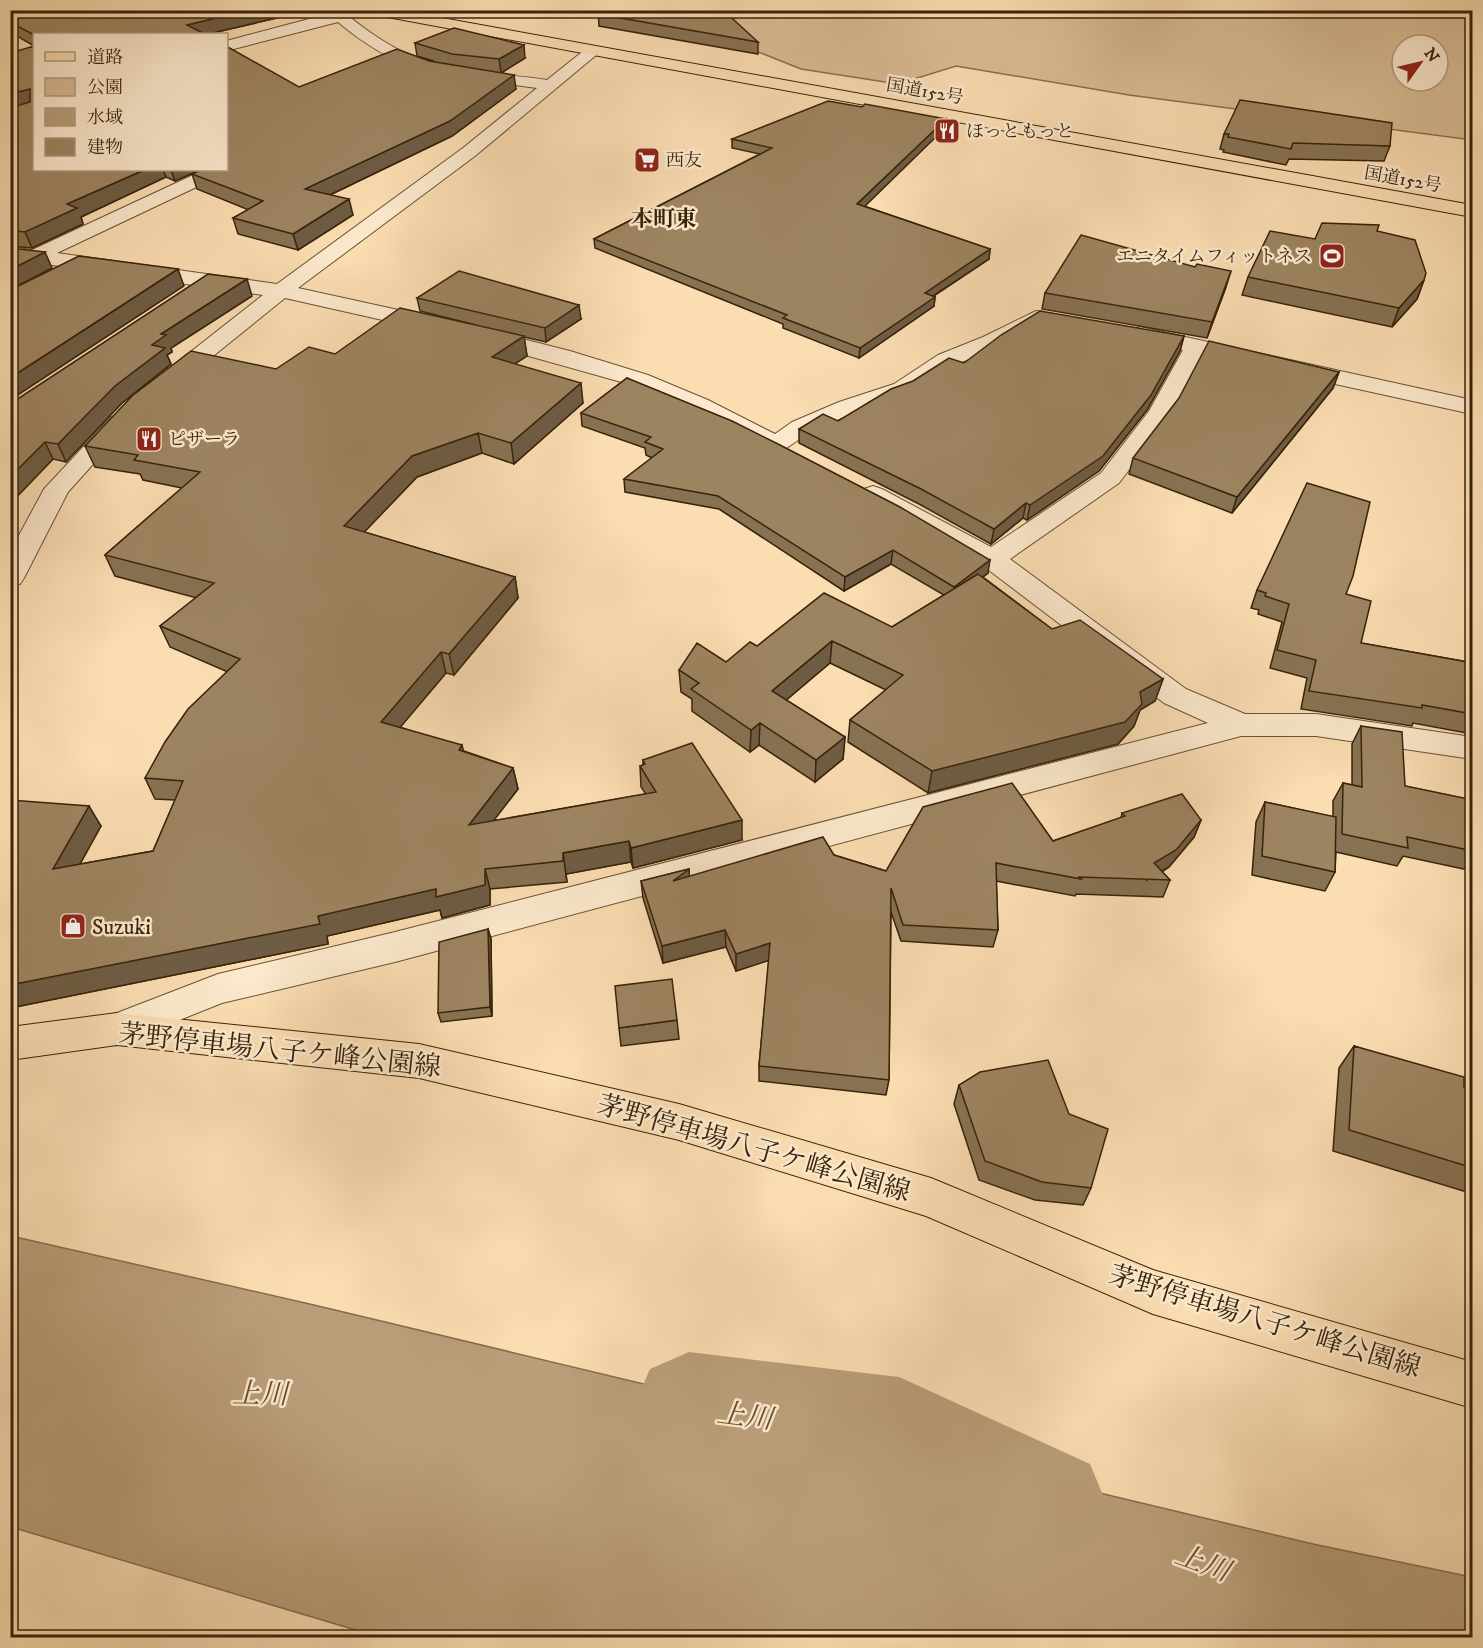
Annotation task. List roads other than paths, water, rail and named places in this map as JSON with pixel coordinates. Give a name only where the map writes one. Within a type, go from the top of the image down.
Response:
[{"type":"main road","name":"国道152号","points":[[371,10],[1473,211]]},
{"type":"main road","name":"茅野停車場八子ケ峰公園線","points":[[10,1044],[117,1029],[419,1061],[679,1122],[931,1198],[1153,1292],[1473,1385]]},
{"type":"street","points":[[228,45],[341,17],[357,10]]},
{"type":"street","points":[[341,17],[370,40],[430,68],[454,74],[487,75],[552,86]]},
{"type":"street","points":[[11,576],[57,489],[145,399],[281,291],[469,152],[593,51]]},
{"type":"street","points":[[33,256],[215,171]]},
{"type":"street","points":[[10,254],[281,291],[562,355],[690,400],[786,449],[810,423],[847,407],[902,389],[946,360],[991,342],[1034,316],[1055,320]]},
{"type":"street","points":[[51,280],[81,264]]},
{"type":"street","points":[[180,301],[208,282]]},
{"type":"street","points":[[1120,331],[1197,345],[1473,407]]},
{"type":"street","points":[[992,559],[1110,478],[1160,413],[1197,345]]},
{"type":"street","points":[[848,481],[992,559],[1175,696],[1241,725]]},
{"type":"street","points":[[117,1029],[218,989],[395,947],[1241,725],[1316,725],[1473,748]]},
{"type":"water","points":[[11,1236],[314,1305],[1313,1544],[1472,1577],[1472,1637],[398,1638],[359,1631],[11,1527]]},
{"type":"waterway","name":"上川","points":[[689,1408],[899,1433],[1049,1505]]},
{"type":"waterway","points":[[899,1433],[926,1463]]},
{"type":"place","name":"ほっともっと","points":[[947,131]]},
{"type":"place","name":"西友","points":[[647,160]]},
{"type":"place","name":"エニタイムフィットネス","points":[[1332,256]]},
{"type":"place","name":"ピザーラ","points":[[149,439]]},
{"type":"place","name":"Suzuki","points":[[73,926]]},
{"type":"district","name":"本町東","points":[[664,218]]}]
